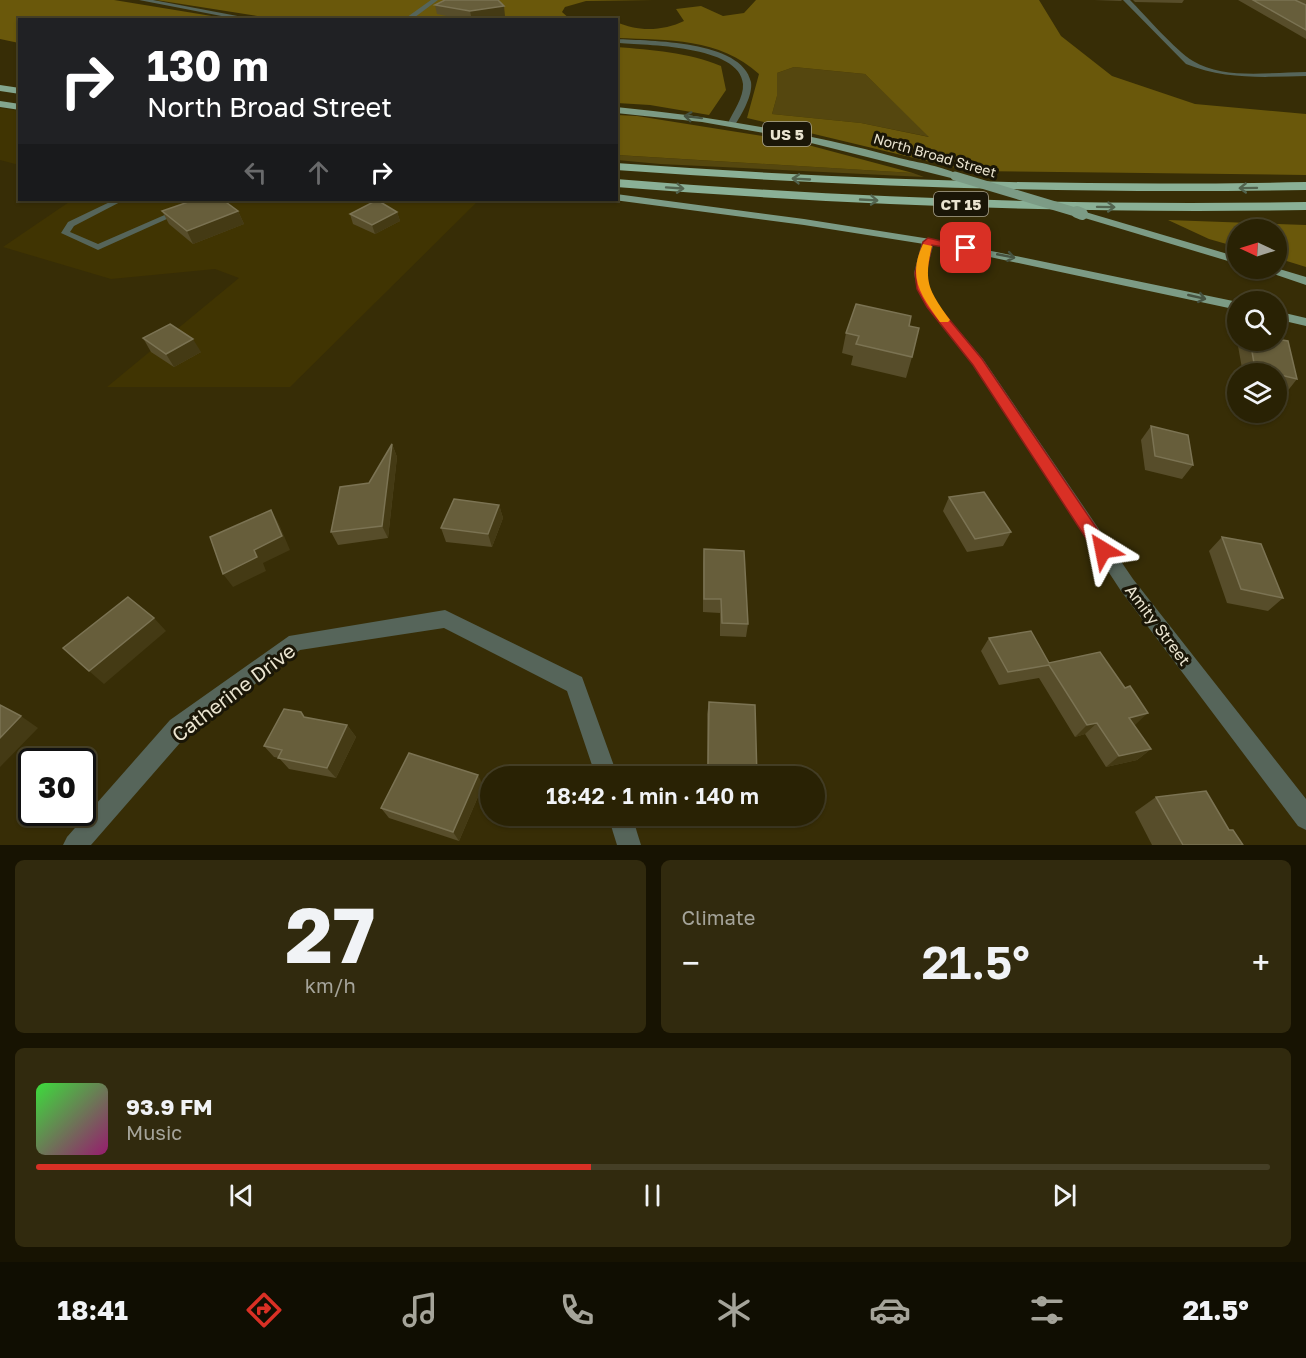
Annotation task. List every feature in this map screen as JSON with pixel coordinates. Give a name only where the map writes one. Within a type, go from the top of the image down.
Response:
[{"type":"highway","points":[[0,88],[18,91]]},
{"type":"highway","points":[[0,104],[18,107]]},
{"type":"highway","name":"CT 15","points":[[618,166],[821,180],[964,186],[1136,188],[1306,186]]},
{"type":"highway","name":"CT 15","points":[[618,183],[770,195],[942,203],[1115,207],[1306,206]]},
{"type":"main road","name":"North Broad Street","points":[[618,110],[732,123],[851,148],[955,176],[1227,258]]},
{"type":"main road","points":[[618,197],[928,242],[1049,264],[1227,304]]},
{"type":"main road","points":[[1287,275],[1306,281]]},
{"type":"main road","points":[[1287,318],[1306,322]]},
{"type":"street","points":[[142,0],[245,18]]},
{"type":"street","points":[[409,18],[435,0]]},
{"type":"street","points":[[1126,0],[1190,62],[1207,69],[1234,74],[1306,74]]},
{"type":"street","points":[[618,41],[702,50],[733,62],[742,70],[747,80],[746,91],[732,123]]},
{"type":"street","name":"Amity Street","points":[[928,242],[920,273],[923,289],[933,307],[978,362],[1066,497],[1127,585],[1306,818]]},
{"type":"street","name":"Catherine Drive","points":[[75,845],[178,728],[296,642],[445,619],[575,684],[603,766]]},
{"type":"street","points":[[624,826],[629,845]]},
{"type":"lane","points":[[118,201],[71,224],[64,232],[98,247],[203,201]]},
{"type":"shaded area","points":[[0,0],[114,0],[224,18],[18,18],[18,43],[0,39]]},
{"type":"shaded area","points":[[156,0],[653,0],[586,1],[565,7],[562,12],[569,18],[271,18]]},
{"type":"shaded area","points":[[756,0],[1039,0],[1061,36],[1112,76],[1195,104],[1306,114],[1306,175],[968,171],[747,118],[759,74],[744,62],[727,53],[692,43],[618,38],[618,22],[650,29],[668,27],[684,21],[676,9],[701,6],[723,16],[744,13]],"holes":[[[794,67],[865,74],[929,137],[861,123],[772,114],[777,96],[777,73]]]},
{"type":"shaded area","points":[[618,47],[683,55],[721,66],[726,90],[709,115],[650,105],[618,103]]},
{"type":"shaded area","points":[[794,67],[865,74],[930,137],[861,123],[772,114],[777,96],[777,73]]},
{"type":"shaded area","points":[[0,108],[18,111],[18,165],[0,160]]},
{"type":"shaded area","points":[[618,115],[637,116],[793,141],[913,173],[618,155]]},
{"type":"shaded area","points":[[618,155],[913,173],[924,177],[618,160]]},
{"type":"shaded area","points":[[71,201],[478,201],[290,387],[107,387],[239,278],[215,269],[111,279],[3,247]]},
{"type":"shaded area","points":[[1168,220],[1227,222],[1227,244],[1209,239]]},
{"type":"shaded area","points":[[1287,224],[1306,225],[1306,267],[1287,261]]},
{"type":"building","points":[[445,0],[498,0],[504,6],[470,11],[435,5]]},
{"type":"building","points":[[1253,0],[1295,0],[1306,5],[1306,30]]},
{"type":"building","points":[[191,201],[224,201],[238,211],[187,231],[162,211]]},
{"type":"building","points":[[375,201],[397,212],[372,225],[350,214]]},
{"type":"building","points":[[856,304],[911,316],[909,326],[919,328],[912,357],[856,344],[859,336],[846,333]]},
{"type":"building","points":[[170,324],[193,339],[166,354],[143,338]]},
{"type":"building","points":[[1288,341],[1297,379],[1287,377],[1287,363],[1254,363],[1252,351],[1287,351]]},
{"type":"building","points":[[1151,426],[1188,435],[1193,465],[1155,456]]},
{"type":"building","points":[[392,444],[382,526],[331,532],[340,487],[369,483]]},
{"type":"building","points":[[984,492],[1011,532],[975,539],[949,497]]},
{"type":"building","points":[[454,499],[499,505],[488,534],[441,528]]},
{"type":"building","points":[[271,510],[282,536],[254,550],[257,557],[223,574],[210,537]]},
{"type":"building","points":[[1222,537],[1261,544],[1283,598],[1241,589]]},
{"type":"building","points":[[704,549],[744,551],[748,624],[722,623],[721,599],[704,599]]},
{"type":"building","points":[[128,597],[154,618],[89,671],[63,648]]},
{"type":"building","points":[[1031,631],[1049,663],[1100,652],[1125,688],[1130,686],[1148,713],[1129,718],[1151,749],[1119,756],[1097,723],[1087,725],[1049,665],[1008,672],[989,638]]},
{"type":"building","points":[[709,702],[755,705],[757,766],[708,766]]},
{"type":"building","points":[[0,705],[21,716],[0,738]]},
{"type":"building","points":[[284,709],[301,712],[304,717],[347,725],[327,768],[278,758],[282,750],[264,746]]},
{"type":"building","points":[[409,753],[478,775],[453,832],[381,808]]},
{"type":"building","points":[[1206,791],[1229,830],[1233,830],[1243,845],[1183,845],[1156,797]]},
{"type":"slow traffic","points":[[927,246],[920,273],[923,289],[933,307],[944,320]]},
{"type":"route","points":[[966,248],[928,242],[920,273],[923,289],[933,307],[978,362],[1103,550]]}]
